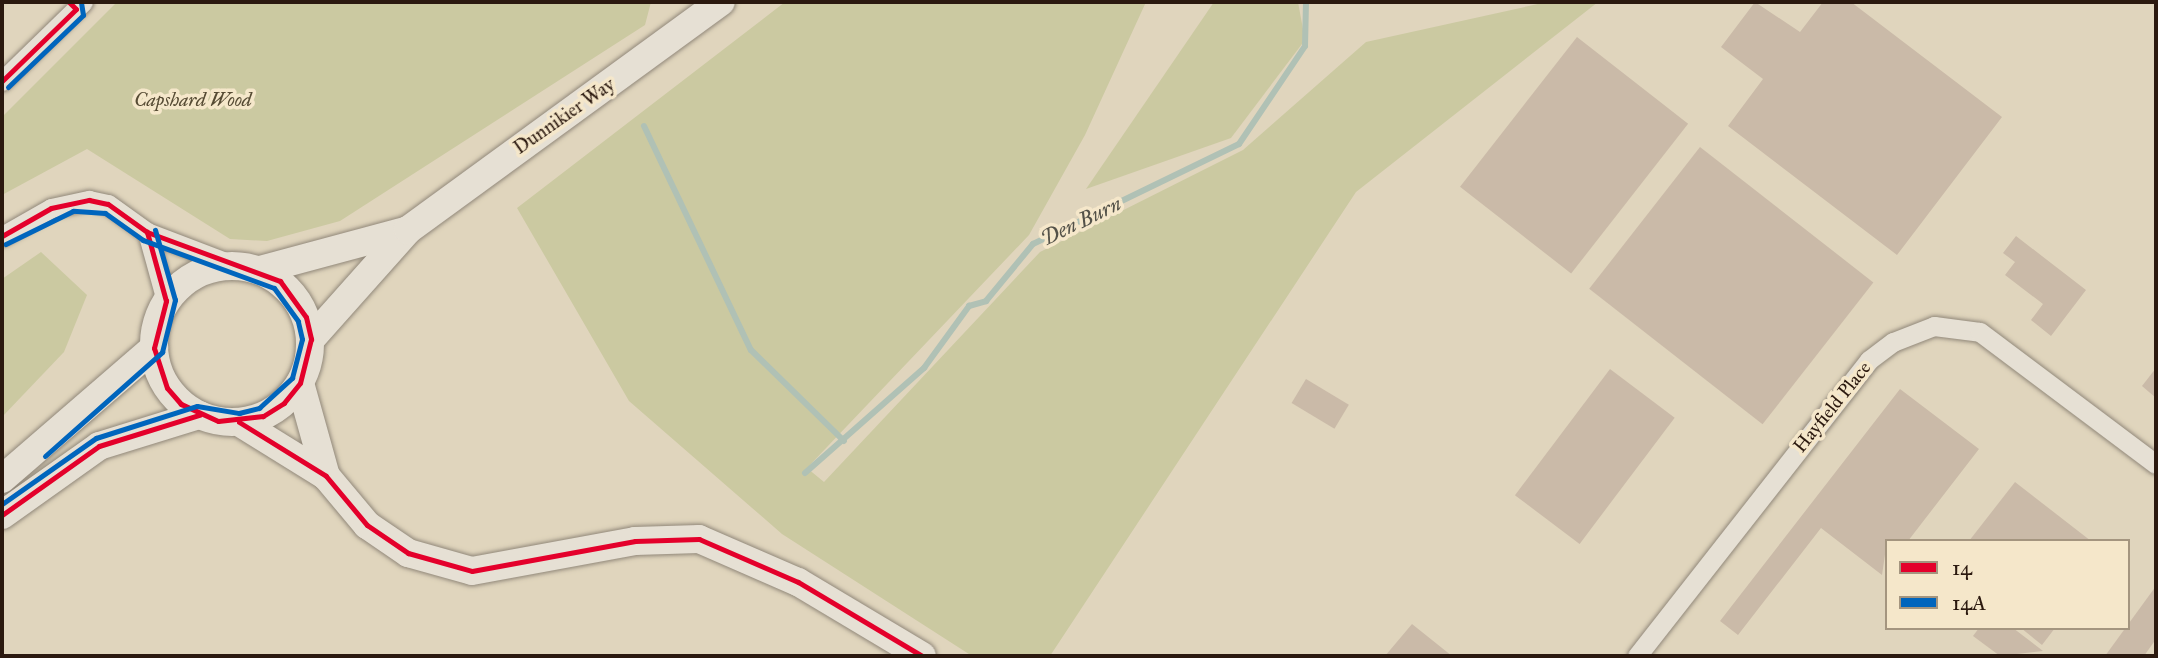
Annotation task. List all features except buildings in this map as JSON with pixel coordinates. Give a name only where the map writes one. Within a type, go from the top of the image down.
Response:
[{"type":"main road","name":"Dunnikier Way","points":[[311,339],[408,230],[702,8]]},
{"type":"main road","name":"Dunnikier Way","points":[[247,267],[408,230]]},
{"type":"main road","points":[[199,415],[167,388],[154,348],[166,301],[184,281],[247,267],[296,297],[311,339],[300,383],[326,476]]},
{"type":"main road","points":[[2,479],[154,348]]},
{"type":"main road","points":[[239,422],[263,416],[300,383]]},
{"type":"main road","points":[[2,515],[99,446],[199,415],[239,422],[326,476],[368,526],[408,553],[472,571],[635,541],[699,539],[798,582],[922,656]]},
{"type":"street","points":[[2,81],[76,4]]},
{"type":"street","points":[[2,236],[51,208],[89,200],[108,204],[147,232],[247,267]]},
{"type":"street","points":[[147,232],[166,301]]},
{"type":"street","name":"Hayfield Place","points":[[1637,656],[1869,360],[1934,326],[1980,332],[2156,464]]},
{"type":"green space","name":"Capshard Wood","points":[[117,2],[651,2],[645,25],[340,221],[267,241],[230,239],[87,149],[2,195],[2,117]]},
{"type":"green space","points":[[785,2],[1146,2],[1085,135],[1029,235],[807,468],[824,482],[1040,252],[1243,150],[1366,42],[1547,2],[1598,2],[1356,192],[1050,656],[972,656],[782,534],[629,401],[517,208]]},
{"type":"green space","points":[[1214,2],[1298,2],[1305,40],[1231,138],[1086,189]]},
{"type":"green space","points":[[41,252],[87,295],[64,352],[2,417],[2,279]]},
{"type":"waterway","name":"Den Burn","points":[[805,473],[924,368],[969,306],[986,301],[1033,244],[1239,144],[1305,46],[1306,2]]},
{"type":"waterway","points":[[644,126],[751,350],[844,441]]},
{"type":"transit line","name":"14","points":[[2,81],[76,9],[69,2]]},
{"type":"transit line","name":"14A","points":[[8,87],[83,15],[81,2]]},
{"type":"transit line","name":"14","points":[[2,236],[51,208],[89,200],[108,204],[147,232]]},
{"type":"transit line","name":"14A","points":[[2,504],[96,438],[197,406],[239,413],[259,408],[292,378],[302,339],[298,321],[274,288],[143,240],[105,213],[73,211],[6,244]]},
{"type":"transit line","name":"14A","points":[[45,456],[162,352],[175,300],[155,230]]},
{"type":"transit line","name":"14","points":[[147,232],[280,281],[306,317],[311,339],[300,383],[284,403],[263,416],[218,421],[181,404],[167,388],[154,348],[166,301],[147,232]]},
{"type":"transit line","name":"14","points":[[2,515],[99,446],[199,415]]},
{"type":"transit line","name":"14","points":[[239,422],[326,476],[367,525],[408,553],[472,571],[635,541],[699,539],[798,582],[922,656]]}]
